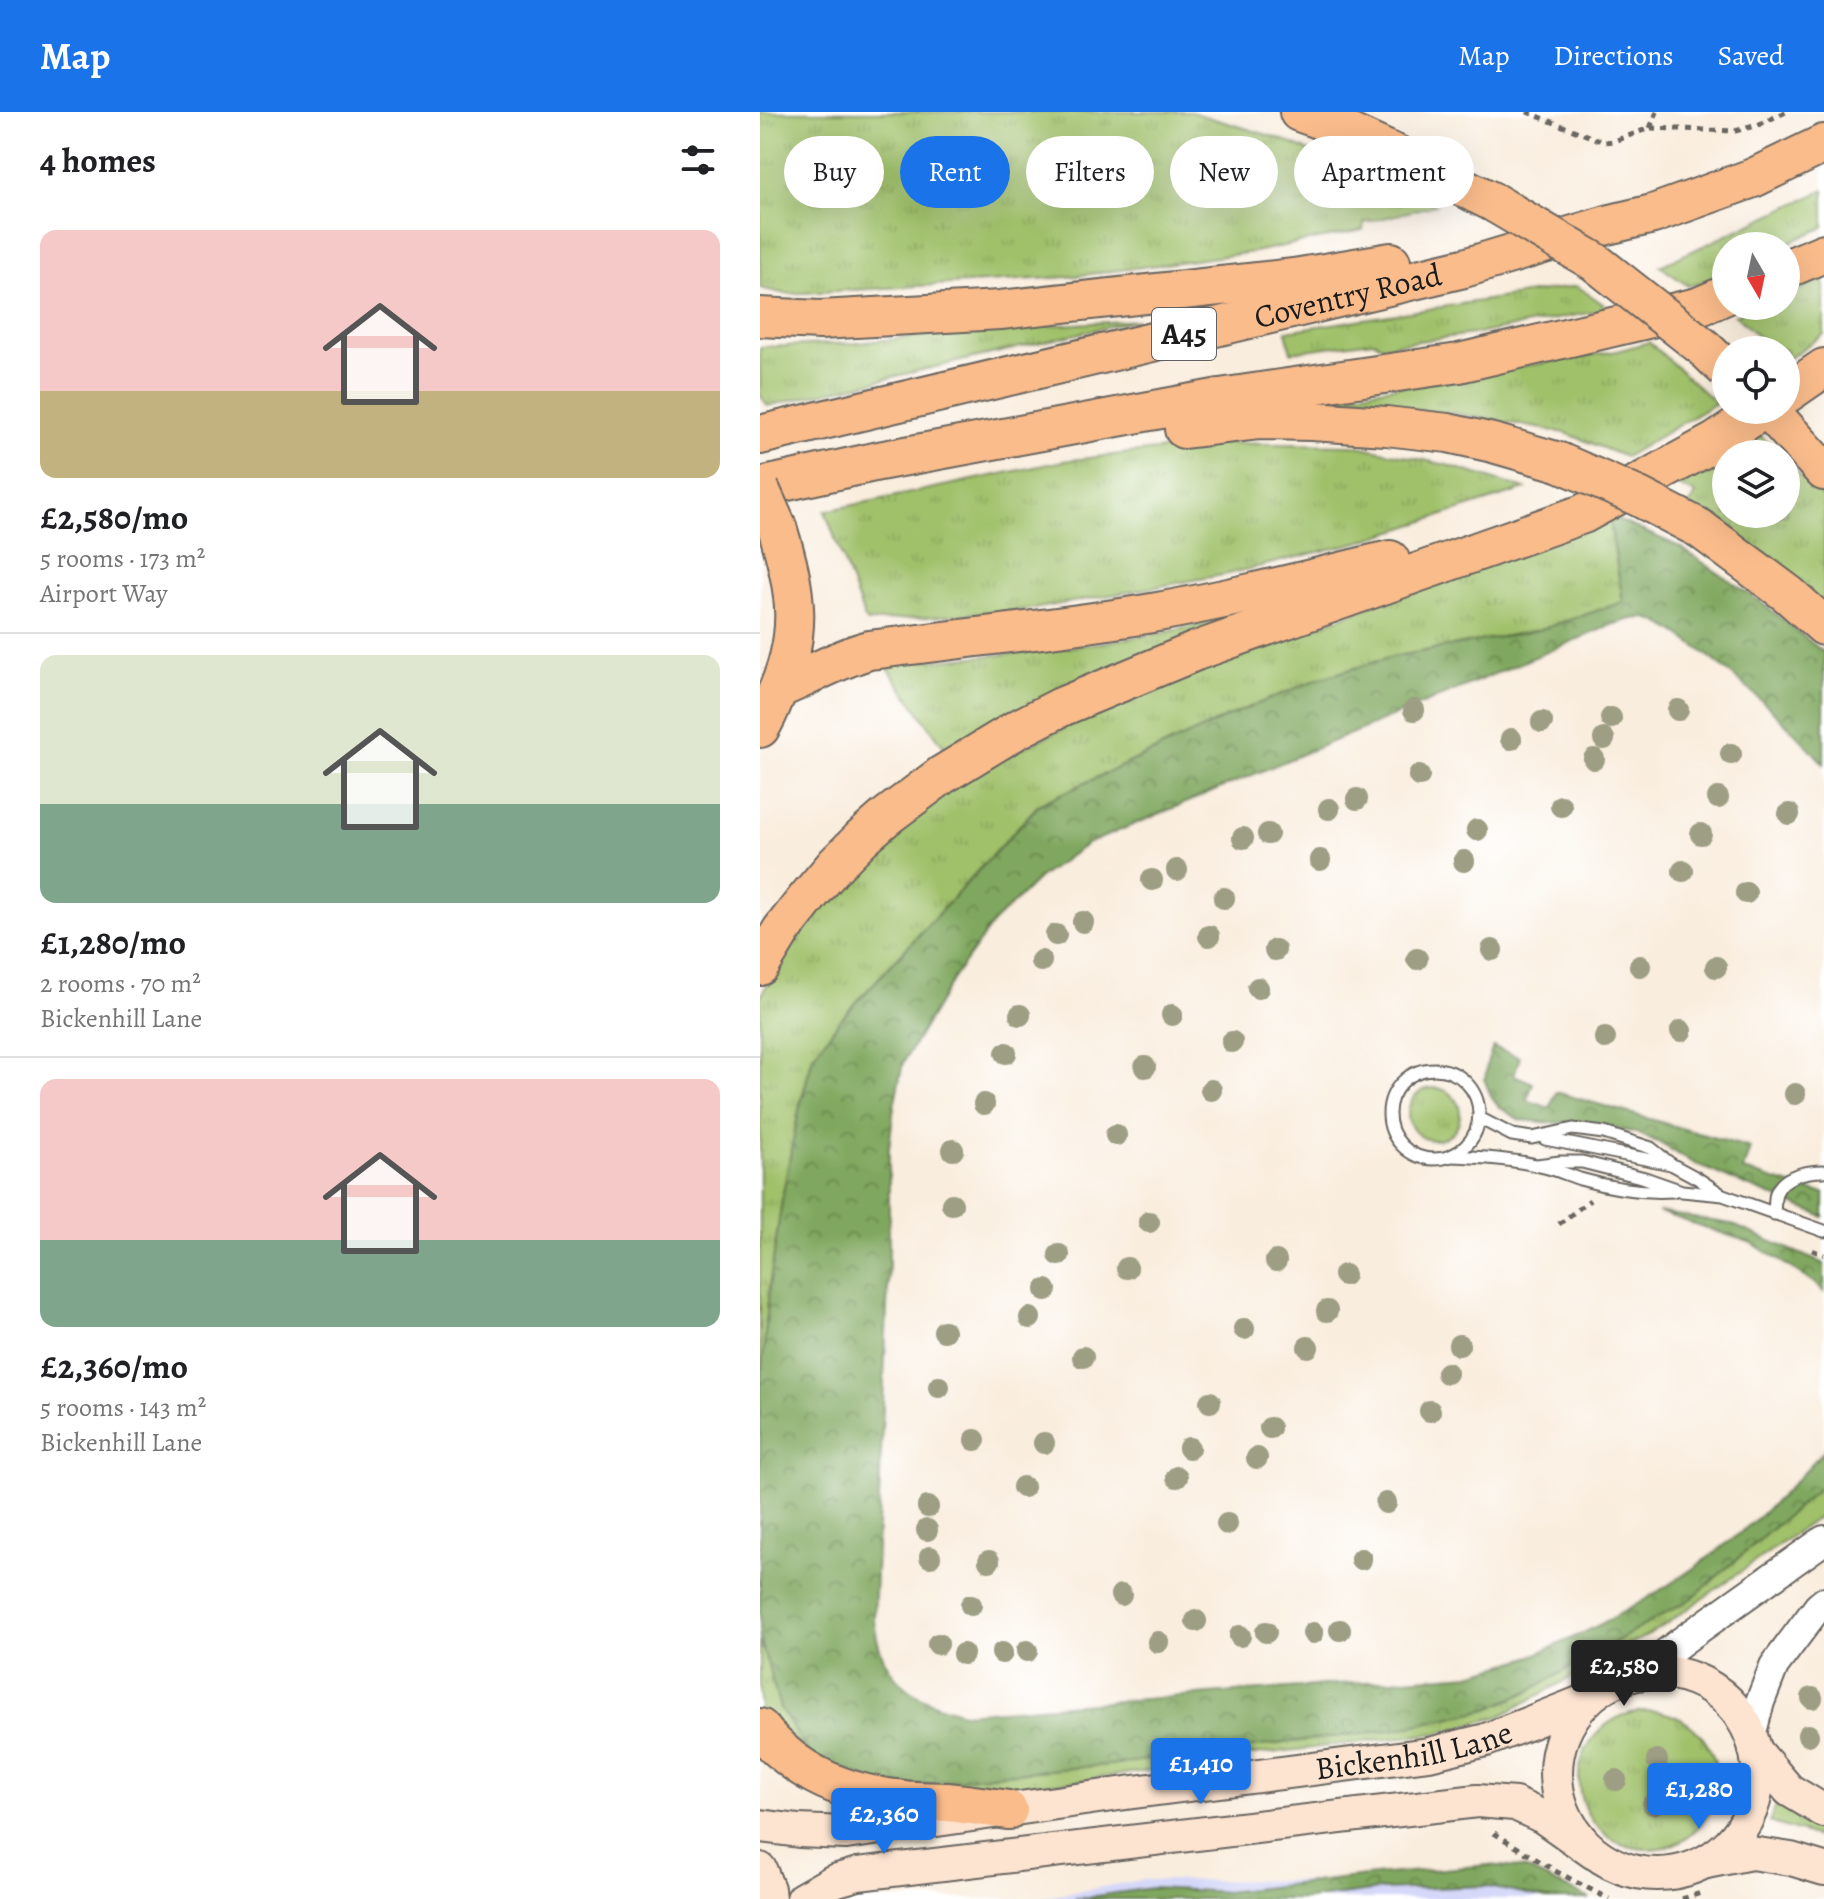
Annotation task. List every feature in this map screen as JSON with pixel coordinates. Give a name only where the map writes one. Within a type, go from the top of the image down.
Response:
[{"type":"highway","points":[[1308,114],[1493,202],[1595,262],[1712,356]]},
{"type":"highway","name":"Coventry Road","points":[[760,435],[1464,268],[1653,214],[1753,178],[1824,144]]},
{"type":"highway","points":[[760,317],[820,320],[1015,308],[1294,278],[1607,225]]},
{"type":"highway","points":[[1800,263],[1824,253]]},
{"type":"highway","name":"A45","points":[[760,488],[894,458],[1220,398],[1459,363],[1698,307],[1712,301]]},
{"type":"highway","points":[[1800,384],[1824,368]]},
{"type":"highway","points":[[769,517],[922,473],[1091,442],[1260,420],[1386,426],[1448,433],[1559,462],[1639,497],[1699,528],[1788,594],[1824,626]]},
{"type":"highway","points":[[760,966],[782,930],[808,897],[862,838],[942,775],[1016,730],[1061,707],[1196,651],[1583,514],[1715,442],[1741,424]]},
{"type":"highway","points":[[1782,424],[1824,471]]},
{"type":"highway","points":[[760,488],[791,572],[795,618],[789,660],[780,688],[760,728]]},
{"type":"highway","points":[[780,688],[846,656],[869,650],[1153,613],[1583,514]]},
{"type":"highway","points":[[760,1728],[799,1766],[846,1789],[907,1801],[947,1802],[1008,1810]]},
{"type":"main road","points":[[1824,1811],[1789,1790],[1753,1743],[1737,1712],[1718,1693],[1694,1679],[1667,1672],[1640,1673],[1611,1683],[1587,1700],[1569,1722],[1558,1749],[1555,1778],[1561,1806],[1574,1832],[1594,1853],[1619,1867],[1646,1873],[1705,1877],[1751,1853],[1791,1859],[1824,1869]]},
{"type":"main road","name":"Bickenhill Lane","points":[[760,1826],[846,1833],[1429,1754],[1486,1740],[1587,1700]]},
{"type":"main road","points":[[1705,1877],[1741,1828],[1753,1804],[1758,1777],[1753,1743]]},
{"type":"main road","name":"Bickenhill Lane","points":[[802,1899],[834,1881],[858,1874],[1477,1801],[1515,1804],[1543,1817],[1594,1853]]},
{"type":"main road","points":[[760,1869],[769,1899]]},
{"type":"street","points":[[1640,1673],[1824,1540]]},
{"type":"street","points":[[1753,1743],[1760,1702],[1774,1666],[1824,1602]]},
{"type":"lane","points":[[1451,1156],[1471,1140],[1476,1131],[1479,1118],[1477,1100],[1469,1085],[1457,1075],[1441,1069],[1415,1073],[1396,1090],[1389,1112],[1390,1126],[1396,1139],[1420,1157],[1480,1156],[1537,1165],[1582,1162],[1682,1191],[1723,1195]]},
{"type":"lane","points":[[1479,1118],[1512,1135],[1532,1138],[1573,1129],[1604,1133],[1651,1148],[1671,1164],[1723,1195],[1824,1231]]},
{"type":"lane","points":[[1774,1214],[1776,1192],[1789,1178],[1824,1171]]},
{"type":"path","points":[[1527,112],[1604,142],[1650,128],[1735,131],[1758,125],[1786,112]]},
{"type":"path","points":[[1650,128],[1657,112]]},
{"type":"path","points":[[1559,1224],[1588,1200],[1597,1201]]},
{"type":"path","points":[[1800,1246],[1824,1255]]},
{"type":"path","points":[[1480,1833],[1494,1833],[1557,1872],[1609,1899]]},
{"type":"path","points":[[1682,1899],[1705,1877]]},
{"type":"shaded area","points":[[1141,1880],[1492,1882],[1576,1899],[1037,1899]]},
{"type":"green space","points":[[760,112],[1191,112],[1271,136],[1170,136],[1170,208],[1278,208],[1278,138],[1294,145],[1294,208],[1424,208],[1364,223],[1363,230],[1254,252],[1068,277],[786,294],[760,288]]},
{"type":"green space","points":[[1824,190],[1824,227],[1800,238],[1800,232],[1733,232]]},
{"type":"green space","points":[[1712,242],[1712,278],[1698,284],[1688,286],[1660,266]]},
{"type":"green space","points":[[1824,279],[1824,334],[1800,350],[1800,336],[1757,336],[1740,320],[1800,320],[1800,289]]},
{"type":"green space","points":[[1577,286],[1610,309],[1481,333],[1381,346],[1373,341],[1291,352],[1286,331]]},
{"type":"green space","points":[[1137,320],[768,406],[760,395],[760,347],[856,343],[969,331]]},
{"type":"green space","points":[[1649,342],[1712,399],[1712,405],[1625,457],[1566,433],[1452,413],[1331,403],[1330,397],[1617,351]]},
{"type":"green space","points":[[1215,443],[1353,445],[1447,465],[1525,489],[1359,542],[1228,574],[1033,609],[866,622],[825,511],[1063,461]]},
{"type":"green space","points":[[1712,462],[1712,523],[1689,506],[1696,494],[1672,483]]},
{"type":"green space","points":[[1800,475],[1824,499],[1824,608],[1718,528],[1800,528]]},
{"type":"green space","points":[[1609,516],[1623,602],[1539,630],[1392,657],[1318,679],[1236,713],[1039,804],[841,1019],[813,1056],[783,1193],[769,1288],[760,1397],[760,998],[773,971],[853,866],[943,795],[1006,756],[1103,709]]},
{"type":"green space","points":[[1609,516],[1680,547],[1758,600],[1822,651],[1824,764],[1759,698],[1706,654],[1660,623],[1636,618],[1614,624],[1087,844],[1039,878],[993,923],[954,977],[903,1063],[889,1148],[889,1261],[874,1621],[878,1640],[888,1666],[904,1686],[925,1699],[963,1713],[1470,1674],[1557,1645],[1612,1618],[1666,1586],[1752,1523],[1824,1450],[1824,1484],[1692,1598],[1529,1691],[1488,1709],[1397,1729],[910,1786],[879,1783],[810,1755],[780,1708],[760,1637],[760,1397],[769,1288],[783,1193],[813,1056],[841,1019],[1040,804],[1236,713],[1318,679],[1392,657],[1539,630],[1623,602]]},
{"type":"green space","points":[[1307,600],[946,750],[885,664],[1045,651],[1163,633]]},
{"type":"green space","points":[[1493,1047],[1520,1057],[1514,1075],[1533,1083],[1527,1100],[1550,1108],[1556,1092],[1750,1148],[1743,1170],[1824,1193],[1824,1217],[1693,1163],[1636,1133],[1577,1122],[1520,1120],[1499,1107],[1485,1081]]},
{"type":"green space","points":[[1434,1088],[1452,1096],[1460,1114],[1452,1132],[1434,1140],[1416,1132],[1408,1114],[1416,1096]]},
{"type":"green space","points":[[1658,1212],[1731,1224],[1824,1264],[1824,1292],[1752,1243]]},
{"type":"green space","points":[[1824,1484],[1824,1513],[1662,1627],[1501,1716],[1439,1733],[1246,1756],[1078,1781],[982,1789],[910,1786],[1397,1729],[1488,1709],[1529,1691],[1692,1598]]},
{"type":"green space","points":[[760,1637],[762,1648],[810,1755],[760,1711]]},
{"type":"green space","points":[[1648,1711],[1674,1716],[1697,1731],[1712,1754],[1717,1780],[1712,1806],[1697,1829],[1674,1844],[1648,1849],[1622,1844],[1599,1829],[1584,1806],[1579,1780],[1584,1754],[1599,1731],[1622,1716]]},
{"type":"green space","points":[[1777,1803],[1824,1828],[1824,1839],[1769,1822]]},
{"type":"green space","points":[[1489,1865],[1527,1869],[1590,1899],[1547,1899],[1484,1886],[1380,1890],[1307,1899],[1074,1899],[1152,1888],[1226,1892]]}]
